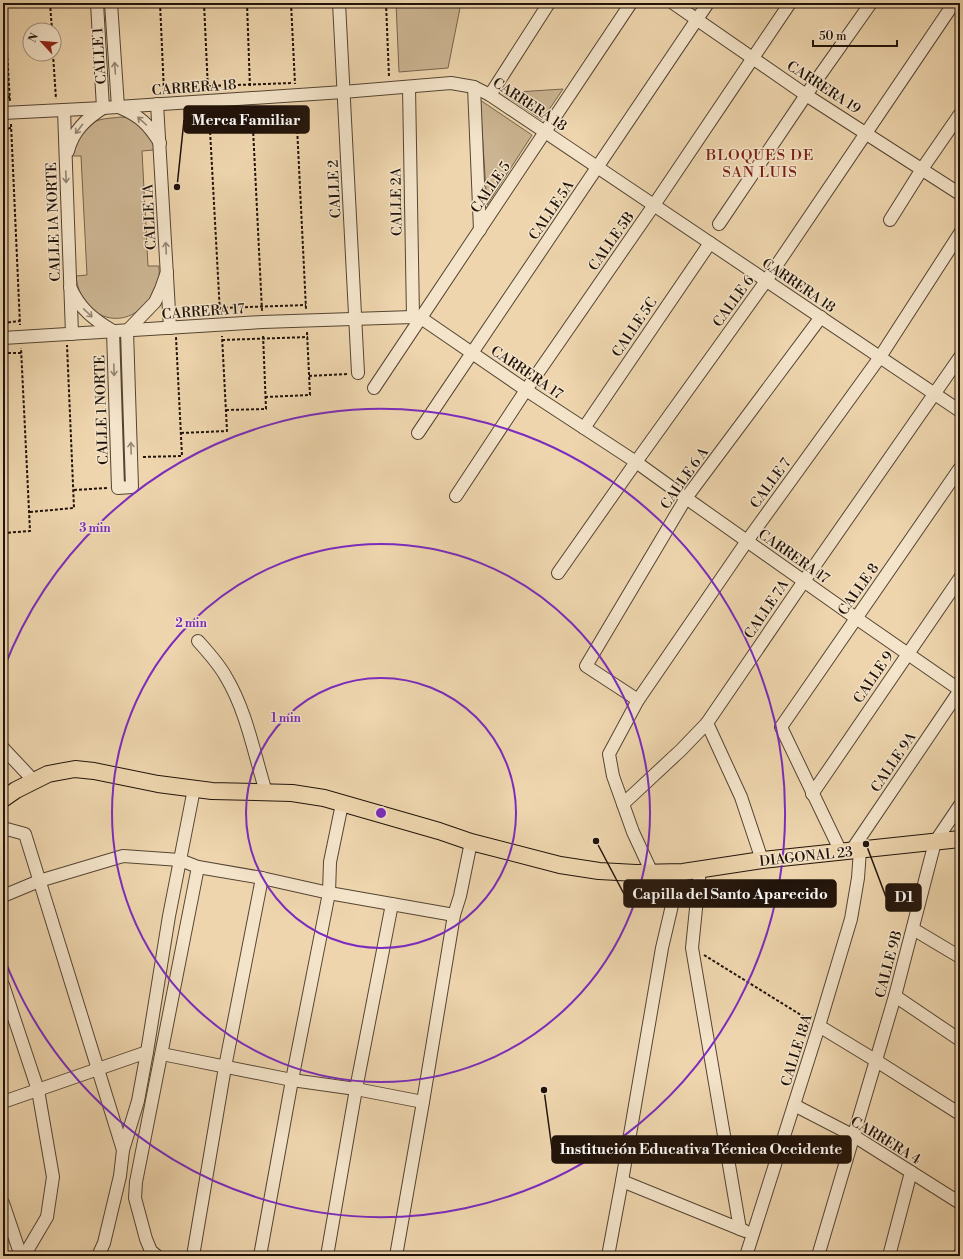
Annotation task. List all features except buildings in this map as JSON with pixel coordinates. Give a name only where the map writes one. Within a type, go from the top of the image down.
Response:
[{"type":"main road","name":"DIAGONAL 23","points":[[3,799],[16,790],[48,774],[75,769],[94,771],[158,784],[212,791],[292,793],[324,798],[439,831],[471,842],[560,865],[599,871],[636,873],[682,872],[762,860],[960,839]]},
{"type":"street","points":[[66,159],[70,143],[76,132],[85,121],[103,108],[97,3]]},
{"type":"street","name":"CALLE 1","points":[[111,3],[118,107]]},
{"type":"street","name":"CALLE 2","points":[[339,3],[358,374]]},
{"type":"street","points":[[490,95],[549,3]]},
{"type":"street","name":"CALLE 5","points":[[374,388],[417,317],[480,230],[631,3]]},
{"type":"street","name":"CARRERA 19","points":[[673,3],[806,95],[960,194]]},
{"type":"street","name":"CALLE 5A","points":[[418,433],[708,3]]},
{"type":"street","name":"CALLE 5B","points":[[456,496],[526,390],[654,205],[790,3]]},
{"type":"street","points":[[719,224],[806,95],[871,3]]},
{"type":"street","name":"CALLE 6","points":[[558,573],[766,281],[954,3]]},
{"type":"street","name":"CARRERA 18","points":[[7,113],[389,89],[451,83],[474,87],[490,95],[960,411]]},
{"type":"street","name":"CALLE 2A","points":[[409,87],[417,317]]},
{"type":"street","points":[[474,87],[480,230]]},
{"type":"street","name":"CALLE 1A","points":[[161,104],[160,143],[167,272],[173,328]]},
{"type":"street","points":[[118,107],[134,114],[145,122],[160,143]]},
{"type":"street","name":"CALLE 1A NORTE","points":[[60,110],[66,159],[70,287],[69,334]]},
{"type":"street","points":[[890,220],[922,169],[960,114]]},
{"type":"street","name":"CALLE 7","points":[[622,804],[613,776],[609,754],[638,700],[747,541],[880,357],[960,233]]},
{"type":"street","name":"CALLE 5C","points":[[584,428],[710,243]]},
{"type":"street","points":[[118,488],[132,487],[127,331],[155,302],[167,272]]},
{"type":"street","points":[[70,287],[84,310],[113,332]]},
{"type":"street","name":"CARRERA 17","points":[[3,338],[262,322],[417,317],[636,462],[960,690]]},
{"type":"street","name":"CALLE 6 A","points":[[638,700],[586,666],[686,498],[820,317]]},
{"type":"street","name":"CALLE 1 NORTE","points":[[113,332],[118,488]]},
{"type":"street","name":"CALLE 7A","points":[[622,804],[681,750],[707,722],[960,357]]},
{"type":"street","name":"CALLE 8","points":[[812,794],[780,727],[960,468]]},
{"type":"street","name":"CALLE 9","points":[[812,794],[960,578]]},
{"type":"street","points":[[198,641],[226,676],[235,693],[266,792]]},
{"type":"street","name":"CALLE 9A","points":[[851,851],[960,690]]},
{"type":"street","points":[[707,722],[741,797],[762,860]]},
{"type":"street","points":[[3,748],[34,781]]},
{"type":"street","points":[[98,1256],[104,1243],[120,1176],[123,1150],[138,1101],[169,916],[194,789]]},
{"type":"street","points":[[812,794],[851,851]]},
{"type":"street","points":[[260,1256],[292,1080],[329,893],[330,862],[342,804]]},
{"type":"street","points":[[622,804],[652,873]]},
{"type":"street","name":"CALLE 9B","points":[[818,1256],[895,996],[935,842],[960,805]]},
{"type":"street","points":[[3,828],[25,834],[123,1150]]},
{"type":"street","points":[[396,1256],[454,915],[460,896],[471,842]]},
{"type":"street","name":"CALLE 18A","points":[[746,1256],[819,1026],[851,919],[856,892],[851,851]]},
{"type":"street","points":[[3,896],[39,881],[123,856],[180,860],[198,867],[262,878],[329,893],[454,915]]},
{"type":"street","points":[[157,1256],[151,1252],[146,1239],[136,1198],[136,1182],[198,867]]},
{"type":"street","points":[[700,869],[692,948],[740,1229]]},
{"type":"street","points":[[608,1256],[662,948],[673,901],[682,872]]},
{"type":"street","points":[[193,1256],[225,1067],[262,878]]},
{"type":"street","points":[[327,1256],[356,1089],[392,904]]},
{"type":"street","points":[[913,929],[960,957]]},
{"type":"street","points":[[3,985],[38,1090],[53,1177],[46,1217],[22,1256]]},
{"type":"street","points":[[895,996],[960,1040]]},
{"type":"street","points":[[819,1026],[960,1114]]},
{"type":"street","points":[[3,1102],[147,1052]]},
{"type":"street","points":[[162,1054],[292,1080],[356,1089],[423,1102]]},
{"type":"street","name":"CARRERA 4","points":[[794,1105],[854,1136],[960,1203]]},
{"type":"street","points":[[888,1256],[911,1172]]},
{"type":"street","points":[[622,1181],[753,1234]]},
{"type":"street","points":[[3,1203],[22,1256]]},
{"type":"path","points":[[3,533],[30,531],[20,337],[12,128],[7,113],[10,97],[4,3]]},
{"type":"path","points":[[50,3],[51,22]]},
{"type":"path","points":[[160,3],[161,104]]},
{"type":"path","points":[[181,433],[227,431],[204,3]]},
{"type":"path","points":[[226,410],[266,409],[247,3]]},
{"type":"path","points":[[265,396],[310,395],[291,3]]},
{"type":"path","points":[[386,3],[389,89]]},
{"type":"path","points":[[54,62],[60,110]]},
{"type":"path","points":[[208,86],[295,83]]},
{"type":"path","points":[[3,98],[10,97]]},
{"type":"path","points":[[210,118],[296,116]]},
{"type":"path","points":[[3,129],[12,128]]},
{"type":"path","points":[[220,308],[306,305]]},
{"type":"path","points":[[3,322],[20,321]]},
{"type":"path","points":[[131,457],[182,456],[173,328]]},
{"type":"path","points":[[29,512],[74,508],[69,334]]},
{"type":"path","points":[[222,340],[308,337]]},
{"type":"path","points":[[3,354],[21,352]]},
{"type":"path","points":[[309,376],[358,374]]},
{"type":"path","points":[[74,490],[118,488]]},
{"type":"path","points":[[692,948],[819,1026]]},
{"type":"shaded area","points":[[396,3],[461,3],[448,68],[399,72]]},
{"type":"shaded area","points":[[563,89],[542,120],[502,93]]},
{"type":"shaded area","points":[[480,100],[532,135],[487,205]]},
{"type":"shaded area","points":[[107,118],[130,118],[138,122],[153,142],[154,150],[142,151],[148,266],[159,266],[159,277],[156,290],[140,309],[128,316],[117,318],[105,317],[95,311],[86,302],[79,291],[76,276],[87,275],[81,156],[70,156],[80,135],[89,125]]},
{"type":"place","name":"Merca Familiar","points":[[177,187]]},
{"type":"place","name":"Capilla del Santo Aparecido","points":[[596,841]]},
{"type":"place","name":"D1","points":[[866,844]]},
{"type":"place","name":"Institución Educativa Técnica Occidente","points":[[544,1090]]},
{"type":"district","name":"BLOQUES DE SAN LUIS","points":[[760,164]]}]
